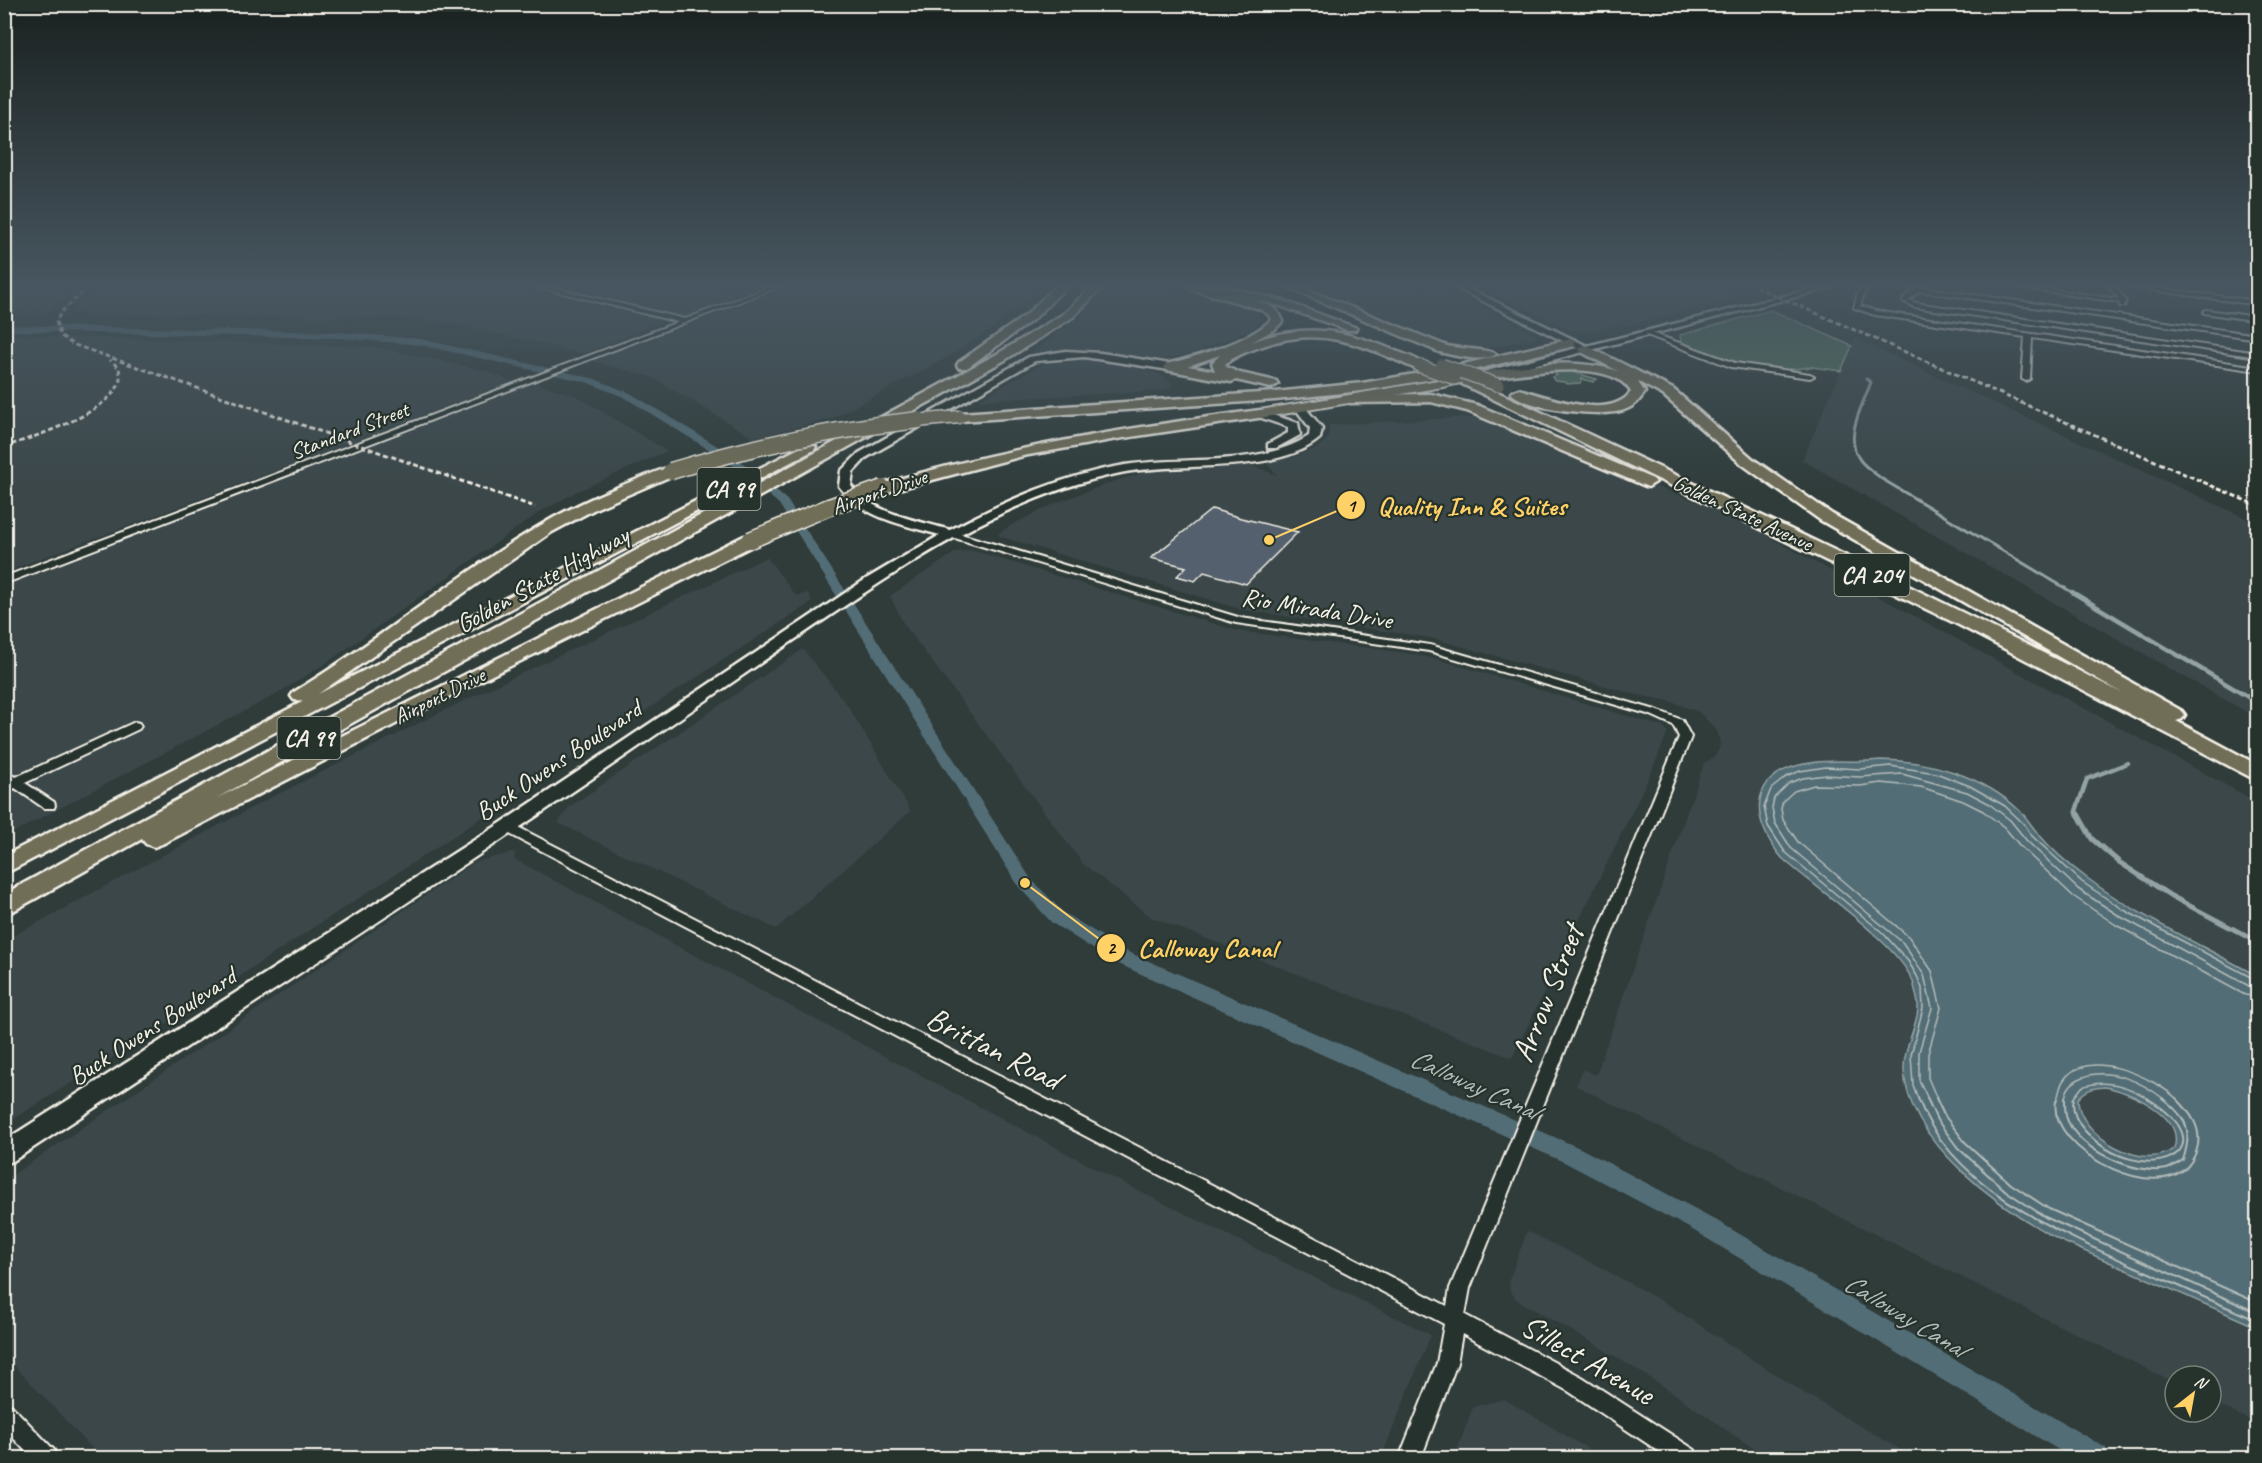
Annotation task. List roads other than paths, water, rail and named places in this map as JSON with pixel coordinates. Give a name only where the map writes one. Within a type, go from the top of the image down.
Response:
[{"type":"highway","name":"Golden State Highway","points":[[4,866],[877,412],[977,355]]},
{"type":"highway","name":"Golden State Highway","points":[[4,905],[1004,355]]},
{"type":"highway","points":[[1170,367],[1207,355]]},
{"type":"highway","points":[[1230,355],[1218,363],[1220,369],[1229,374],[1271,384]]},
{"type":"highway","points":[[1405,355],[1482,384],[1504,374],[1544,366],[1574,366],[1608,372],[1623,378],[1638,392],[1635,399],[1626,405],[1604,409],[1583,409],[1546,404],[1482,384],[1412,355]]},
{"type":"highway","points":[[1414,355],[1432,364]]},
{"type":"highway","name":"Airport Drive","points":[[4,860],[121,793],[321,685],[549,527],[602,500],[670,471],[731,453],[800,437],[884,423],[1275,396],[1362,387],[1406,380],[1516,355]]},
{"type":"highway","points":[[1596,355],[1668,392],[1748,462],[1826,517],[2113,678],[2191,725]]},
{"type":"highway","points":[[1170,367],[1271,384],[1320,386],[1406,380]]},
{"type":"highway","points":[[1084,409],[1190,397],[1208,390],[1213,385],[1208,379],[1170,367]]},
{"type":"highway","name":"Golden State Avenue","points":[[1482,384],[1930,604],[2258,774]]},
{"type":"highway","name":"Golden State Avenue","points":[[1482,384],[1879,567],[2049,651],[2258,760]]},
{"type":"highway","points":[[1350,399],[1431,398],[1472,408],[1930,604]]},
{"type":"highway","name":"Airport Drive","points":[[4,917],[451,688],[750,540],[829,507],[949,467],[1040,446],[1113,433],[1260,414]]},
{"type":"main road","points":[[951,534],[861,504],[845,489],[843,482],[848,468],[863,455],[1032,360],[1052,355]]},
{"type":"main road","points":[[1100,355],[1170,367]]},
{"type":"main road","name":"Airport Drive","points":[[1260,414],[1350,399],[1482,384],[1555,355]]},
{"type":"main road","name":"Buck Owens Boulevard","points":[[4,1154],[507,827],[871,582],[951,534],[1004,506],[1054,486],[1113,471],[1165,463],[1188,464],[1233,460],[1302,446],[1314,438],[1316,428],[1300,408]]},
{"type":"main road","name":"Buck Owens Boulevard","points":[[1165,463],[1175,458],[1272,446],[1294,435],[1294,425],[1260,414]]},
{"type":"street","name":"Standard Street","points":[[4,581],[593,355]]},
{"type":"street","points":[[1707,355],[1734,365],[1810,376]]},
{"type":"street","points":[[2026,379],[2028,355]]},
{"type":"street","points":[[2166,355],[2258,369]]},
{"type":"street","name":"Rio Mirada Drive","points":[[951,534],[1240,621],[1430,648],[1655,712],[1678,723]]},
{"type":"street","name":"Arrow Street","points":[[1410,1458],[1448,1364],[1460,1288],[1684,737],[1678,723]]},
{"type":"street","points":[[8,782],[135,726]]},
{"type":"street","points":[[8,782],[49,805]]},
{"type":"street","name":"Brittan Road","points":[[507,827],[1455,1320]]},
{"type":"street","name":"Sillect Avenue","points":[[1455,1320],[1575,1384],[1687,1458]]},
{"type":"street","points":[[4,1412],[46,1458]]},
{"type":"water","points":[[1899,761],[1936,767],[1972,779],[1989,788],[2021,812],[2041,837],[2067,862],[2107,892],[2149,918],[2257,976],[2257,1327],[2059,1240],[2036,1227],[2011,1211],[1962,1171],[1940,1148],[1922,1123],[1909,1098],[1904,1071],[1905,1055],[1918,1009],[1913,982],[1905,967],[1874,934],[1782,858],[1763,827],[1760,812],[1760,798],[1766,786],[1775,776],[1790,768],[1819,762]],"holes":[[[2105,1087],[2115,1089],[2153,1107],[2163,1116],[2175,1136],[2174,1148],[2162,1155],[2147,1156],[2131,1153],[2115,1147],[2089,1126],[2081,1113],[2078,1099],[2093,1089]]]},
{"type":"waterway","name":"Calloway Canal","points":[[480,355],[589,380],[627,395],[733,460],[783,502],[1025,883],[1058,918],[1121,957],[1574,1156],[1699,1222],[2096,1458]]},
{"type":"waterway","points":[[1866,379],[1871,382],[1856,421],[1853,441],[1855,451],[1862,463],[1882,479],[2075,594]]},
{"type":"waterway","points":[[2072,592],[2258,703]]},
{"type":"waterway","points":[[2078,815],[2076,811],[2087,779],[2128,763]]},
{"type":"waterway","points":[[2078,814],[2092,839],[2119,862],[2171,896],[2258,942]]},
{"type":"railway","points":[[104,355],[535,507]]},
{"type":"railway","points":[[1912,355],[2258,506]]},
{"type":"railway","points":[[4,447],[67,424],[98,407],[110,397],[120,382],[119,368],[110,360]]},
{"type":"place","name":"Quality Inn & Suites","points":[[1269,540]]},
{"type":"place","name":"Calloway Canal","points":[[1025,883]]}]
